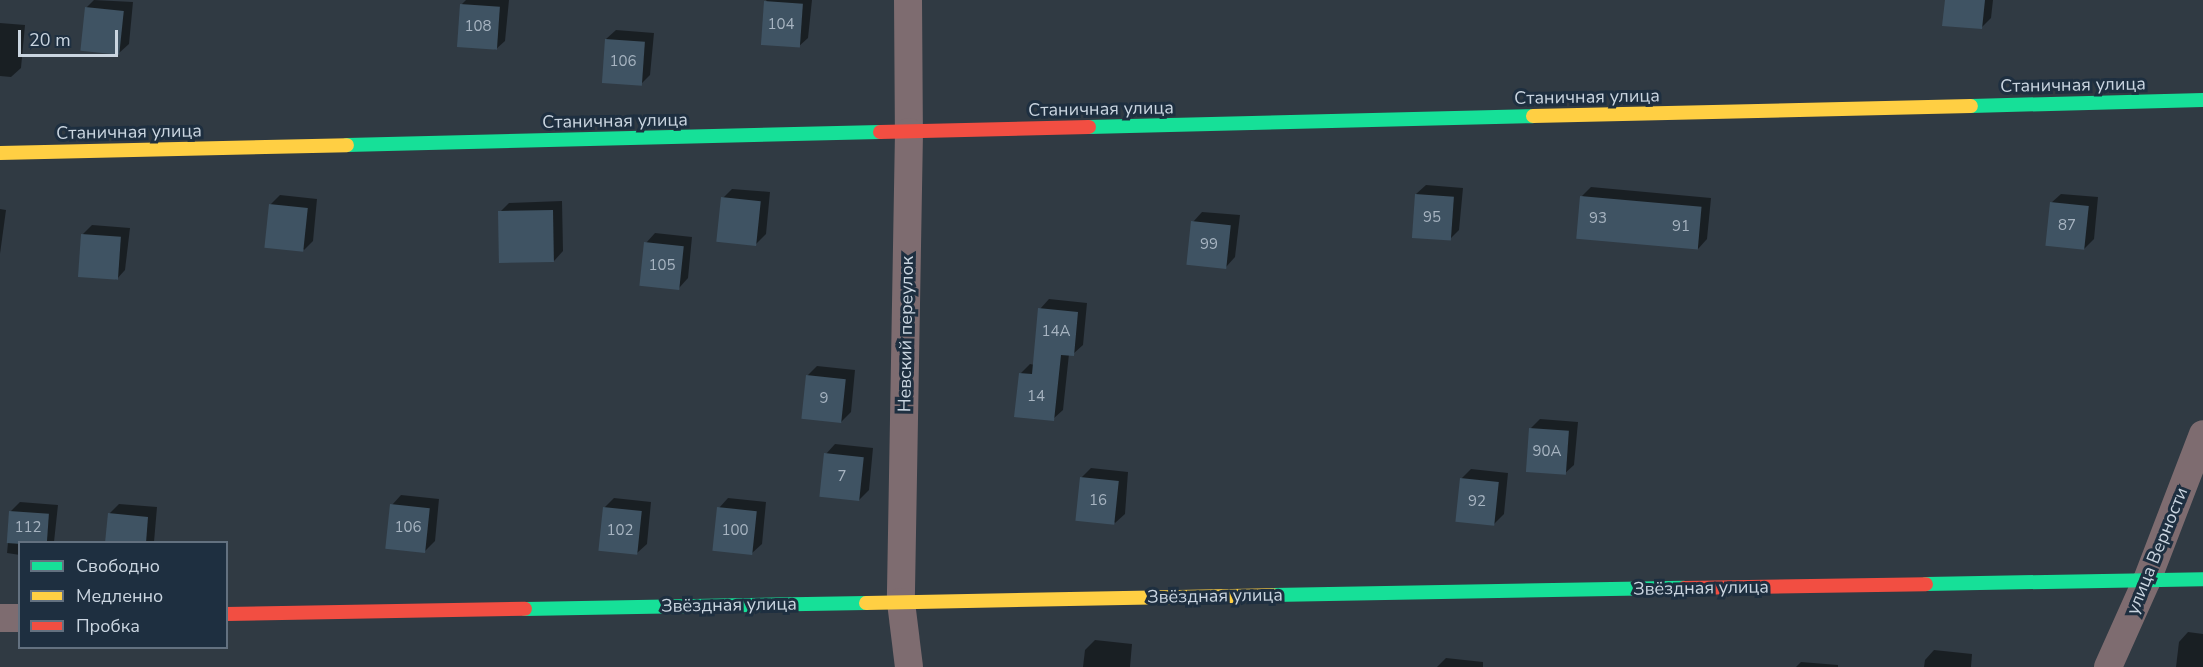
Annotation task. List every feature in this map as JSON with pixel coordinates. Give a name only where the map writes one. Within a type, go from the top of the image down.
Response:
[{"type":"street","name":"Невский переулок","points":[[908,0],[909,132],[901,602],[909,667]]},
{"type":"street","name":"Станичная улица","points":[[0,153],[2203,100]]},
{"type":"street","name":"улица Верности","points":[[2108,667],[2147,580],[2203,434]]},
{"type":"street","name":"Звёздная улица","points":[[228,614],[2203,579]]},
{"type":"street","points":[[0,618],[18,618]]},
{"type":"building","points":[[1945,0],[1985,0],[1982,29],[1942,26]]},
{"type":"building","points":[[764,1],[803,4],[800,48],[761,45]]},
{"type":"building","points":[[460,4],[500,7],[497,50],[457,47]]},
{"type":"building","points":[[85,7],[124,11],[119,55],[80,51]]},
{"type":"building","points":[[605,39],[645,42],[642,86],[602,83]]},
{"type":"building","points":[[1415,194],[1454,197],[1451,241],[1412,238]]},
{"type":"building","points":[[1580,196],[1702,207],[1698,249],[1576,239]]},
{"type":"building","points":[[721,197],[761,201],[756,246],[716,242]]},
{"type":"building","points":[[2050,202],[2089,206],[2084,250],[2045,246]]},
{"type":"building","points":[[269,204],[308,208],[303,252],[264,248]]},
{"type":"building","points":[[553,210],[554,262],[499,263],[498,211]]},
{"type":"building","points":[[1191,221],[1231,225],[1226,269],[1186,265]]},
{"type":"building","points":[[81,234],[121,237],[118,280],[78,277]]},
{"type":"building","points":[[644,242],[684,246],[679,290],[639,286]]},
{"type":"building","points":[[1038,308],[1078,312],[1074,356],[1061,355],[1054,421],[1014,417],[1019,373],[1032,374]]},
{"type":"building","points":[[806,375],[846,379],[841,423],[801,419]]},
{"type":"building","points":[[1529,428],[1569,431],[1566,475],[1526,472]]},
{"type":"building","points":[[824,453],[864,457],[859,501],[819,497]]},
{"type":"building","points":[[1080,477],[1119,481],[1114,525],[1075,521]]},
{"type":"building","points":[[1460,478],[1499,482],[1494,526],[1455,522]]},
{"type":"building","points":[[390,504],[430,508],[425,553],[385,549]]},
{"type":"building","points":[[603,507],[642,511],[637,555],[598,551]]},
{"type":"building","points":[[717,507],[757,511],[752,555],[712,551]]},
{"type":"building","points":[[9,511],[49,514],[47,541],[7,543]]},
{"type":"building","points":[[108,513],[148,517],[146,541],[105,541]]},
{"type":"traffic: fast","points":[[1971,106],[2203,100]]},
{"type":"traffic: fast","points":[[1089,127],[1533,116]]},
{"type":"traffic: fast","points":[[347,145],[880,132]]},
{"type":"traffic: fast","points":[[1926,584],[2203,579]]},
{"type":"traffic: fast","points":[[1273,595],[1684,588]]},
{"type":"traffic: fast","points":[[525,609],[866,603]]},
{"type":"traffic: slow","points":[[1533,116],[1971,106]]},
{"type":"traffic: slow","points":[[0,153],[347,145]]},
{"type":"traffic: slow","points":[[866,603],[1273,595]]},
{"type":"traffic: jam","points":[[880,132],[1089,127]]},
{"type":"traffic: jam","points":[[1684,588],[1926,584]]},
{"type":"traffic: jam","points":[[228,614],[525,609]]}]
